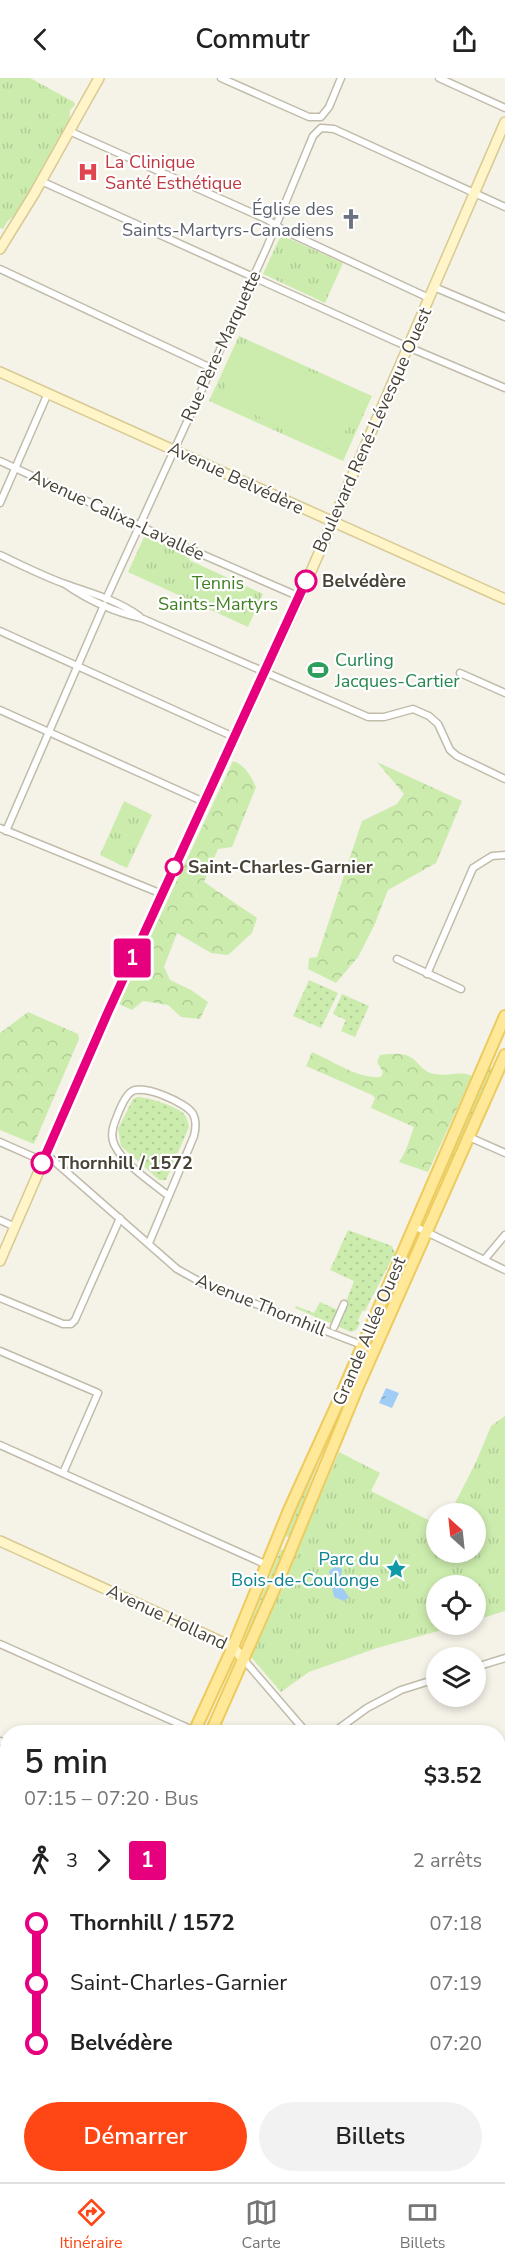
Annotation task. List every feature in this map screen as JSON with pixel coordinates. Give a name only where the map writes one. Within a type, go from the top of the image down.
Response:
[{"type":"main road","points":[[0,249],[99,78]]},
{"type":"main road","name":"Boulevard René-Lévesque Ouest","points":[[0,1261],[108,1012],[300,597],[505,122]]},
{"type":"main road","name":"Avenue Belvédère","points":[[0,372],[505,599]]},
{"type":"main road","name":"Grande Allée Ouest","points":[[198,1725],[289,1510],[505,1016]]},
{"type":"main road","points":[[487,1059],[503,1060]]},
{"type":"main road","name":"Grande Allée Ouest","points":[[214,1725],[375,1350],[503,1060]]},
{"type":"main road","name":"Avenue Holland","points":[[0,1540],[233,1647],[243,1660]]},
{"type":"street","points":[[221,78],[309,117],[321,117],[329,107],[341,78]]},
{"type":"street","points":[[440,78],[505,108]]},
{"type":"street","name":"Rue Père-Marquette","points":[[3,829],[253,277],[313,136],[321,128],[334,129],[474,192]]},
{"type":"street","points":[[69,131],[276,225],[429,298]]},
{"type":"street","points":[[41,181],[408,347],[505,388]]},
{"type":"street","points":[[474,192],[505,207]]},
{"type":"street","points":[[0,269],[212,368]]},
{"type":"street","points":[[434,287],[505,317]]},
{"type":"street","points":[[0,503],[48,393]]},
{"type":"street","name":"Avenue Calixa-Lavallée","points":[[0,461],[300,597]]},
{"type":"street","points":[[0,555],[65,584],[79,593],[105,602],[368,717],[384,717],[413,709],[429,716],[438,724],[450,750],[457,756],[505,779]]},
{"type":"street","points":[[0,631],[234,737]]},
{"type":"street","points":[[460,673],[505,693]]},
{"type":"street","points":[[0,710],[204,802]]},
{"type":"street","points":[[3,829],[162,894]]},
{"type":"street","points":[[427,974],[473,868],[492,856],[505,855]]},
{"type":"street","points":[[397,959],[461,989]]},
{"type":"street","points":[[149,1243],[169,1196],[194,1136],[196,1121],[193,1113],[186,1106],[151,1091],[137,1089],[130,1092],[118,1114],[111,1136],[125,1159],[169,1196]]},
{"type":"street","points":[[469,1137],[505,1154]]},
{"type":"street","name":"Avenue Thornhill","points":[[0,1142],[45,1157],[120,1218],[177,1269],[204,1284],[375,1350]]},
{"type":"street","points":[[0,1298],[63,1324],[71,1324],[75,1320],[120,1218]]},
{"type":"street","points":[[0,1220],[15,1227]]},
{"type":"street","points":[[414,1226],[505,1270]]},
{"type":"street","points":[[484,1260],[505,1235]]},
{"type":"street","points":[[334,1327],[344,1304]]},
{"type":"street","points":[[0,1351],[98,1393],[63,1473]]},
{"type":"street","points":[[0,1445],[267,1565]]},
{"type":"street","points":[[0,1644],[179,1725]]},
{"type":"street","points":[[486,1664],[505,1658]]},
{"type":"street","name":"Avenue Holland","points":[[243,1660],[300,1725]]},
{"type":"street","points":[[343,1725],[366,1708],[401,1690],[426,1682]]},
{"type":"green space","points":[[0,78],[30,78],[74,102],[75,105],[70,110],[69,131],[30,201],[7,222],[3,229],[0,228]]},
{"type":"green space","points":[[281,235],[343,263],[325,303],[263,274]]},
{"type":"green space","points":[[239,336],[372,396],[343,461],[209,401]]},
{"type":"green space","points":[[246,343],[362,395],[336,451],[220,399]]},
{"type":"green space","name":"Tennis Saints-Martyrs","points":[[145,535],[190,556],[189,560],[263,594],[248,627],[128,572]]},
{"type":"green space","points":[[191,566],[203,571],[192,596],[180,591]]},
{"type":"green space","points":[[208,574],[219,579],[208,603],[197,598]]},
{"type":"green space","points":[[224,581],[235,586],[224,611],[213,605]]},
{"type":"green space","points":[[240,589],[251,594],[241,618],[229,613]]},
{"type":"green space","points":[[233,761],[244,768],[256,787],[232,847],[218,849],[204,882],[257,918],[252,933],[228,955],[211,953],[177,933],[164,967],[170,980],[191,990],[208,1002],[200,1019],[181,1017],[168,1005],[143,1001],[132,1010],[119,1004]]},
{"type":"green space","points":[[377,762],[462,801],[436,863],[388,890],[374,926],[358,957],[336,983],[308,969],[309,958],[317,957],[362,821],[397,804],[404,794]]},
{"type":"green space","points":[[124,801],[152,815],[127,868],[100,855]]},
{"type":"green space","points":[[309,980],[338,993],[321,1028],[293,1016]]},
{"type":"green space","points":[[342,994],[369,1006],[355,1037],[341,1031],[346,1020],[333,1014]]},
{"type":"green space","points":[[28,1012],[78,1034],[79,1039],[34,1144],[0,1130],[0,1033]]},
{"type":"green space","points":[[312,1052],[346,1069],[372,1077],[381,1077],[383,1072],[377,1062],[380,1055],[396,1054],[412,1058],[431,1073],[472,1076],[428,1172],[399,1162],[414,1127],[371,1108],[375,1098],[372,1095],[306,1066]]},
{"type":"green space","points":[[488,1066],[493,1069],[426,1221],[441,1183],[447,1160]]},
{"type":"green space","points":[[137,1097],[154,1100],[174,1108],[183,1113],[187,1120],[189,1127],[166,1180],[159,1180],[121,1146],[118,1129],[133,1099]]},
{"type":"green space","points":[[348,1230],[392,1246],[395,1253],[365,1311],[362,1311],[358,1321],[360,1323],[356,1330],[351,1332],[295,1308],[296,1306],[314,1313],[320,1302],[342,1312],[354,1281],[330,1270]]},
{"type":"green space","points":[[414,1236],[418,1237],[418,1240],[385,1312],[404,1256]]},
{"type":"green space","name":"Parc du Bois-de-Coulonge","points":[[505,1416],[505,1611],[486,1617],[486,1575],[426,1575],[426,1634],[377,1648],[309,1672],[281,1692],[251,1657],[339,1452],[380,1473],[371,1491],[426,1519],[426,1563],[486,1563],[486,1503],[455,1503],[491,1426]]},
{"type":"green space","points":[[320,1451],[322,1452],[290,1537],[287,1537],[286,1535]]},
{"type":"green space","points":[[281,1549],[284,1551],[245,1640],[244,1639]]},
{"type":"water","points":[[386,1388],[399,1393],[392,1408],[379,1403]]},
{"type":"water","points":[[336,1566],[342,1569],[340,1584],[349,1597],[344,1601],[334,1597],[329,1571]]},
{"type":"bus line","name":"1","points":[[42,1163],[108,1012],[306,581]]},
{"type":"place","name":"La Clinique Santé Esthétique","points":[[88,172]]},
{"type":"place","name":"Église des Saints-Martyrs-Canadiens","points":[[351,219]]},
{"type":"place","name":"Belvédère","points":[[306,581]]},
{"type":"place","name":"Curling Jacques-Cartier","points":[[318,670]]},
{"type":"place","name":"Saint-Charles-Garnier","points":[[174,867]]},
{"type":"place","name":"Thornhill / 1572","points":[[42,1163]]},
{"type":"place","name":"Parc du Bois-de-Coulonge","points":[[396,1569]]}]
